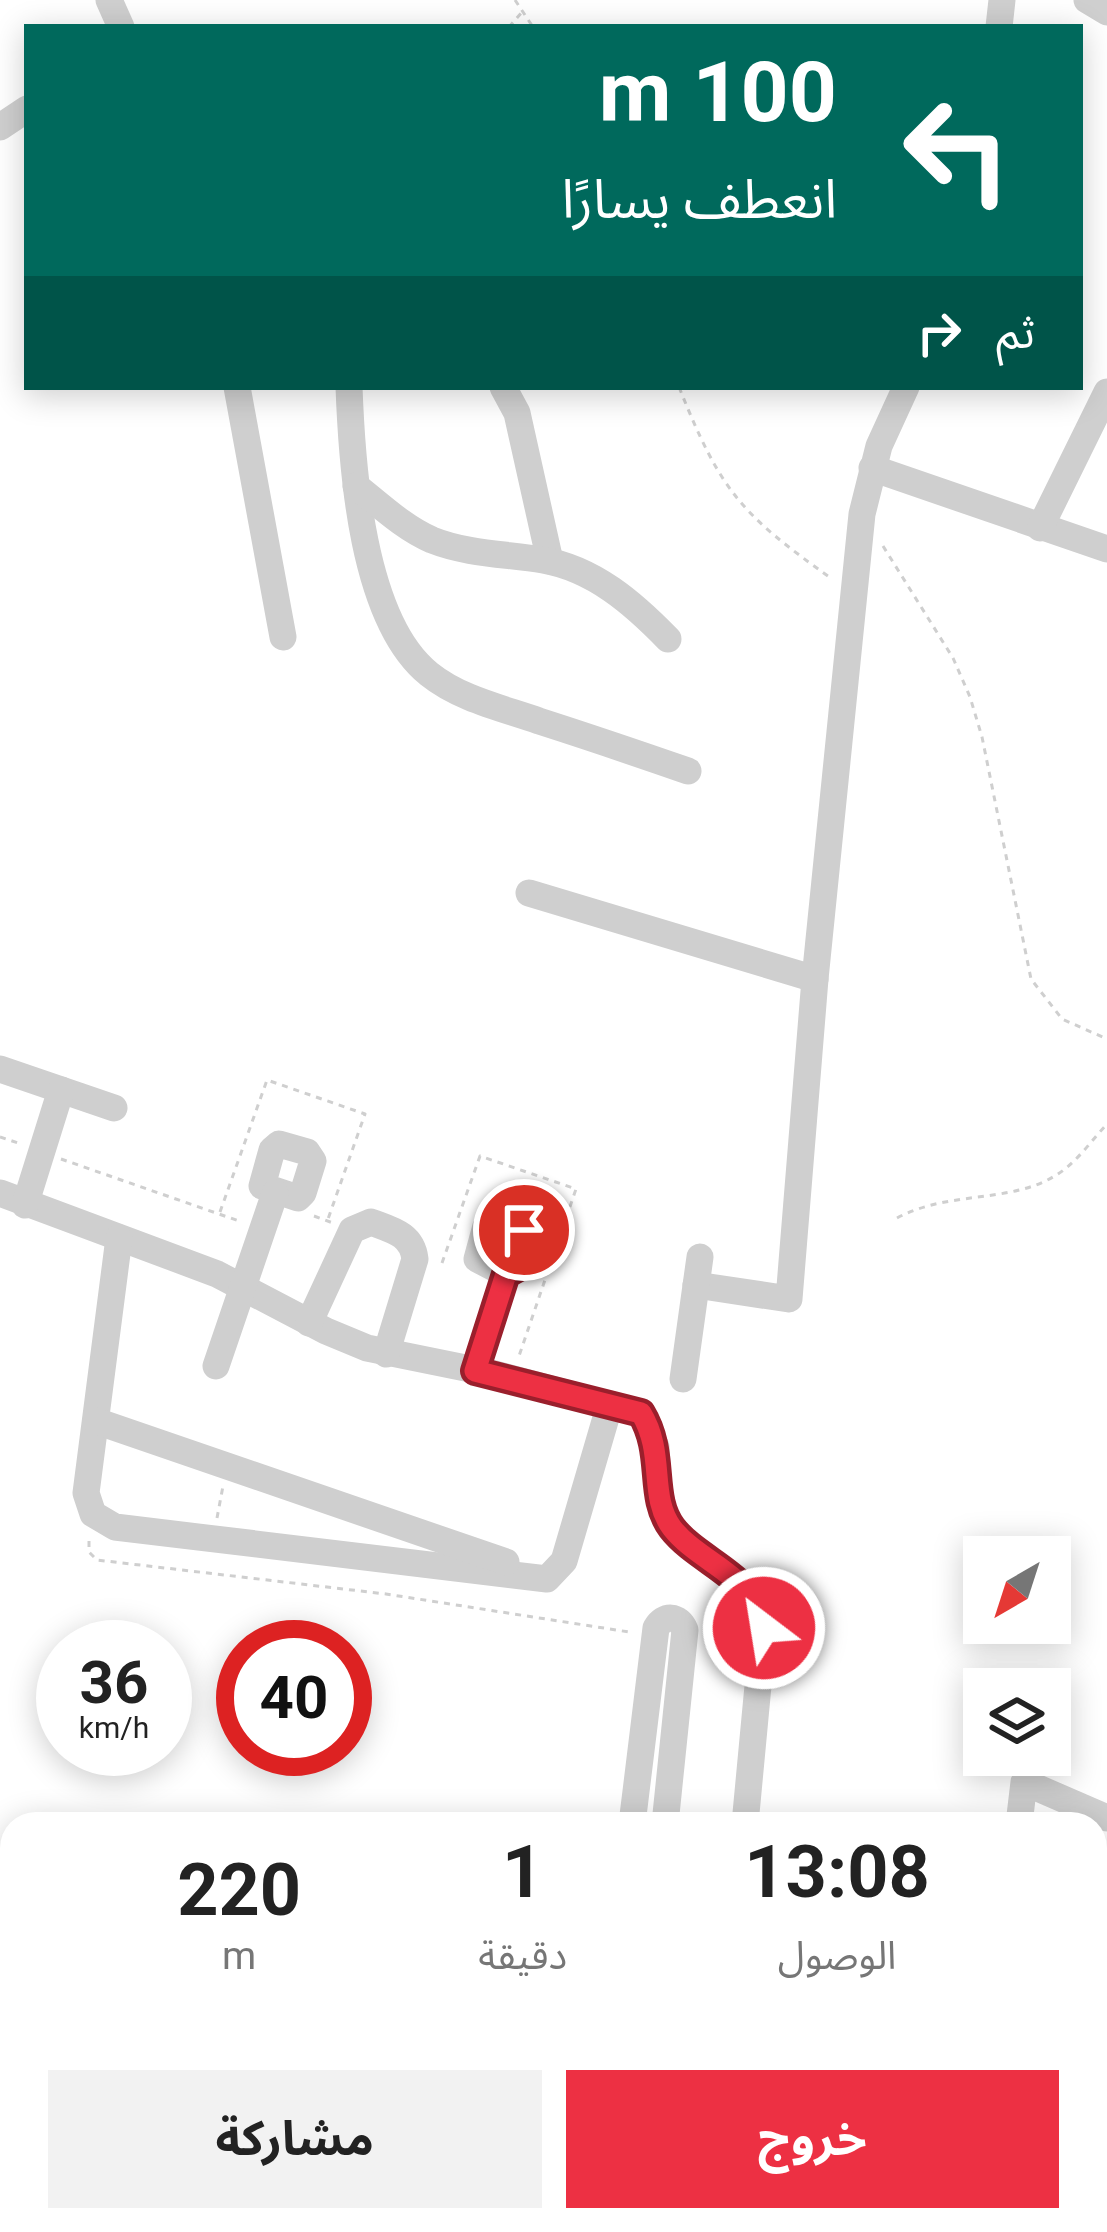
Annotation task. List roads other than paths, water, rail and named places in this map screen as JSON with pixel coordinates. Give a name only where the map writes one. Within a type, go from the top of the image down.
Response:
[{"type":"street","points":[[1087,0],[1107,12]]},
{"type":"street","points":[[238,390],[283,637]]},
{"type":"street","points":[[350,390],[356,486],[381,604],[405,650],[428,673],[470,698],[688,771]]},
{"type":"street","points":[[504,390],[517,413],[550,561]]},
{"type":"street","points":[[683,1379],[698,1271],[789,1299],[815,979],[862,514],[872,468],[905,390]]},
{"type":"street","points":[[1040,528],[1107,392]]},
{"type":"street","points":[[872,468],[1107,549]]},
{"type":"street","points":[[356,486],[429,539],[550,561],[612,589],[668,638]]},
{"type":"street","points":[[529,893],[815,979]]},
{"type":"street","points":[[0,1070],[114,1108]]},
{"type":"street","points":[[62,1090],[41,1152],[13,1199],[243,1286],[310,1323],[386,1354],[641,1413],[658,1460],[659,1497],[673,1530],[734,1579],[760,1611],[764,1634],[746,1812]]},
{"type":"street","points":[[216,1366],[275,1193]]},
{"type":"street","points":[[310,1323],[352,1229],[370,1222],[404,1235],[415,1252],[386,1354]]},
{"type":"street","points":[[119,1238],[86,1493],[93,1514],[115,1527],[547,1579],[563,1564],[610,1405]]},
{"type":"street","points":[[475,1371],[506,1274]]},
{"type":"street","points":[[96,1421],[514,1564],[544,1568],[563,1564]]},
{"type":"street","points":[[633,1812],[655,1636],[658,1623],[666,1618],[680,1622],[685,1630],[663,1812]]},
{"type":"street","points":[[1020,1812],[1024,1782],[1093,1812]]}]
